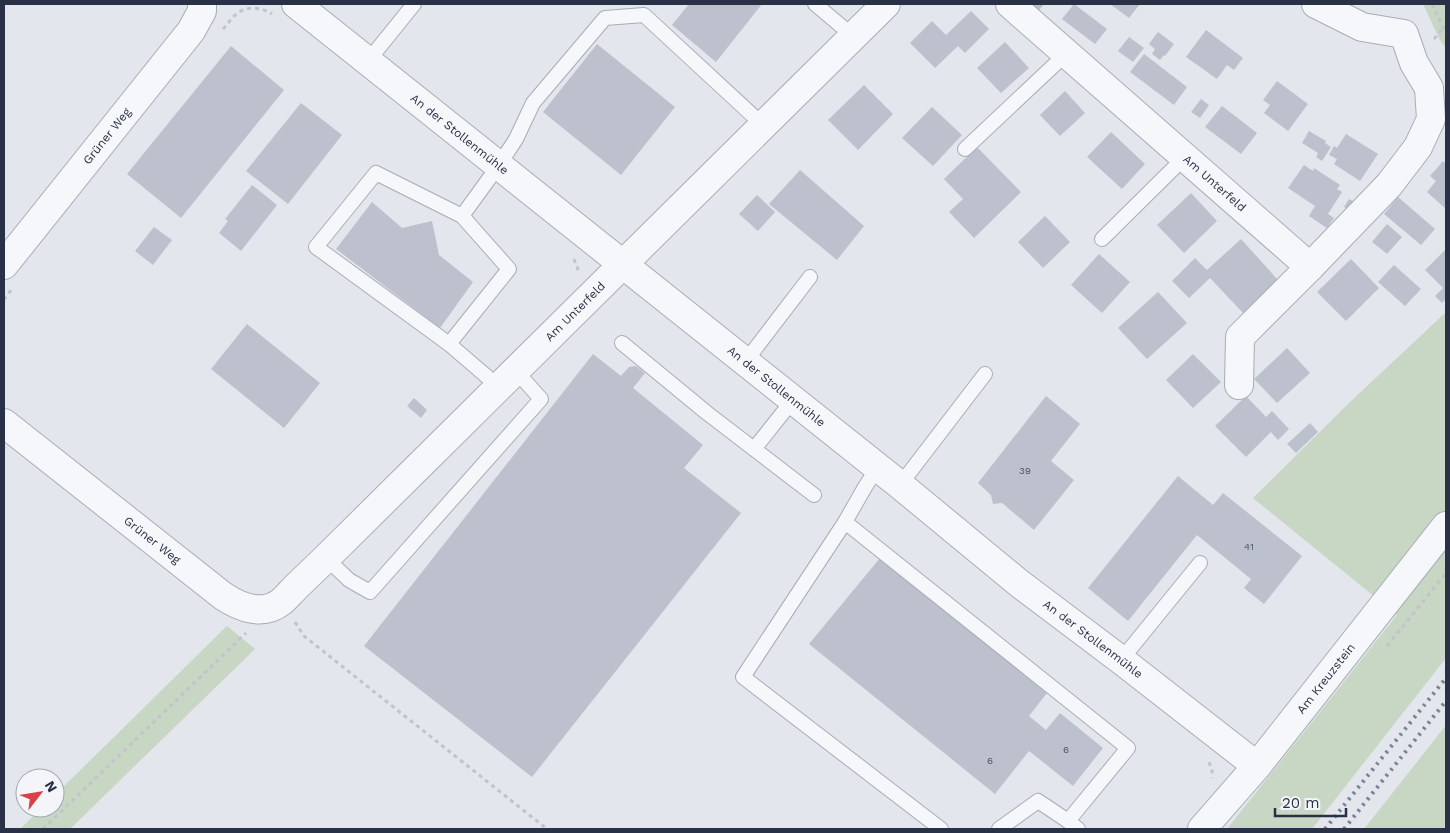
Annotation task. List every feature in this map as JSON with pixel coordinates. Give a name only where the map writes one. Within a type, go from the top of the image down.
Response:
[{"type":"street","name":"Grüner Weg","points":[[4,265],[191,31],[202,11],[202,4]]},
{"type":"street","name":"An der Stollenmühle","points":[[296,4],[900,484],[1020,584],[1122,660],[1257,766]]},
{"type":"street","name":"Am Unterfeld","points":[[260,610],[270,608],[280,602],[326,558],[886,4]]},
{"type":"street","name":"Am Unterfeld","points":[[1010,4],[1310,267]]},
{"type":"street","points":[[1239,385],[1240,337],[1389,185],[1418,147],[1431,119],[1429,88],[1414,63],[1404,34],[1362,27],[1316,4]]},
{"type":"street","name":"Grüner Weg","points":[[4,423],[223,596],[235,604],[260,610]]},
{"type":"street","name":"Am Kreuzstein","points":[[1202,829],[1257,766],[1446,526]]},
{"type":"lane","points":[[368,61],[414,4]]},
{"type":"lane","points":[[815,4],[853,36]]},
{"type":"lane","points":[[462,216],[516,139],[533,103],[605,18],[643,10],[763,125]]},
{"type":"lane","points":[[964,149],[1067,53]]},
{"type":"lane","points":[[1102,239],[1185,157]]},
{"type":"lane","points":[[326,558],[349,580],[370,592],[541,398],[449,344],[316,247],[376,172],[462,216],[509,269],[449,344]]},
{"type":"lane","points":[[745,362],[810,277]]},
{"type":"lane","points":[[622,343],[707,413],[814,495]]},
{"type":"lane","points":[[900,484],[985,374]]},
{"type":"lane","points":[[754,449],[793,400]]},
{"type":"lane","points":[[878,467],[743,677],[942,829]]},
{"type":"lane","points":[[844,522],[1128,748],[1073,825],[1038,802],[999,829]]},
{"type":"lane","points":[[1122,660],[1200,562]]},
{"type":"path","points":[[1432,4],[1446,33]]},
{"type":"path","points":[[44,829],[247,632],[260,610]]},
{"type":"green space","points":[[1423,4],[1446,4],[1446,48],[1440,40]]},
{"type":"green space","points":[[1446,312],[1446,658],[1312,829],[1227,829],[1397,615],[1253,498],[1349,403]]},
{"type":"green space","points":[[227,626],[255,649],[70,829],[20,829],[32,818],[65,818],[65,785]]},
{"type":"green space","points":[[1446,725],[1446,829],[1364,829],[1443,729]]},
{"type":"building","points":[[689,4],[762,4],[716,62],[672,25]]},
{"type":"building","points":[[1024,4],[1044,4],[1036,14]]},
{"type":"building","points":[[1074,4],[1107,29],[1095,44],[1062,19]]},
{"type":"building","points":[[1110,4],[1140,4],[1129,18]]},
{"type":"building","points":[[971,11],[989,29],[965,53],[958,46],[935,68],[910,43],[932,21],[946,35]]},
{"type":"building","points":[[1206,30],[1243,58],[1234,70],[1227,65],[1217,79],[1186,57]]},
{"type":"building","points":[[1158,32],[1174,44],[1160,60],[1152,54],[1155,49],[1149,44]]},
{"type":"building","points":[[1129,37],[1144,48],[1133,62],[1118,51]]},
{"type":"building","points":[[1005,42],[1029,68],[1001,93],[977,68]]},
{"type":"building","points":[[597,44],[675,107],[621,175],[543,112]]},
{"type":"building","points":[[231,46],[284,90],[181,218],[127,174]]},
{"type":"building","points":[[1144,54],[1187,87],[1174,105],[1130,72]]},
{"type":"building","points":[[1277,81],[1308,104],[1288,131],[1264,113],[1270,105],[1263,100]]},
{"type":"building","points":[[864,85],[893,114],[858,150],[828,120]]},
{"type":"building","points":[[1065,91],[1085,113],[1060,136],[1040,115]]},
{"type":"building","points":[[1201,99],[1209,105],[1200,118],[1191,112]]},
{"type":"building","points":[[301,103],[342,135],[288,204],[246,171]]},
{"type":"building","points":[[1222,106],[1257,133],[1241,154],[1205,127]]},
{"type":"building","points":[[932,107],[962,135],[933,166],[902,138]]},
{"type":"building","points":[[1309,131],[1326,141],[1325,143],[1331,147],[1322,161],[1316,157],[1318,153],[1302,143]]},
{"type":"building","points":[[1111,132],[1145,164],[1122,189],[1087,157]]},
{"type":"building","points":[[1346,134],[1378,154],[1360,181],[1334,164],[1337,159],[1329,155],[1334,146],[1337,148]]},
{"type":"building","points":[[977,147],[1021,192],[974,238],[949,212],[963,199],[944,179]]},
{"type":"building","points":[[1443,161],[1446,164],[1446,209],[1427,192],[1436,181],[1430,176]]},
{"type":"building","points":[[1304,165],[1313,171],[1314,168],[1340,185],[1337,189],[1342,192],[1328,214],[1334,218],[1327,228],[1309,216],[1315,206],[1288,188]]},
{"type":"building","points":[[800,170],[864,226],[837,260],[769,204]]},
{"type":"building","points":[[252,185],[277,205],[241,251],[219,233],[228,221],[225,219]]},
{"type":"building","points":[[1191,193],[1217,221],[1184,253],[1157,225]]},
{"type":"building","points":[[757,195],[775,212],[758,231],[739,214]]},
{"type":"building","points":[[1398,197],[1435,229],[1421,245],[1384,214]]},
{"type":"building","points":[[1349,199],[1358,204],[1353,212],[1344,207]]},
{"type":"building","points":[[372,202],[402,228],[432,221],[439,255],[473,282],[440,328],[336,249]]},
{"type":"building","points":[[1045,216],[1070,242],[1043,268],[1018,242]]},
{"type":"building","points":[[1387,224],[1402,237],[1387,254],[1372,242]]},
{"type":"building","points":[[154,227],[172,240],[153,265],[135,251]]},
{"type":"building","points":[[1241,239],[1278,280],[1243,313],[1210,278],[1189,298],[1172,281],[1195,258],[1207,270]]},
{"type":"building","points":[[1446,249],[1446,299],[1442,303],[1435,296],[1443,288],[1425,270]]},
{"type":"building","points":[[1099,254],[1130,282],[1102,313],[1071,285]]},
{"type":"building","points":[[1351,259],[1379,288],[1346,321],[1317,292]]},
{"type":"building","points":[[1394,265],[1421,289],[1405,306],[1378,282]]},
{"type":"building","points":[[1158,292],[1187,323],[1147,359],[1118,328]]},
{"type":"building","points":[[247,324],[320,383],[284,428],[211,369]]},
{"type":"building","points":[[1287,348],[1310,373],[1277,403],[1254,379]]},
{"type":"building","points":[[593,354],[621,376],[629,367],[636,366],[645,373],[633,388],[703,445],[684,468],[741,513],[532,777],[364,646]]},
{"type":"building","points":[[1193,354],[1221,382],[1193,408],[1166,380]]},
{"type":"building","points":[[1046,396],[1080,424],[1051,461],[1074,480],[1034,530],[1002,503],[993,504],[991,495],[978,483]]},
{"type":"building","points":[[1246,396],[1266,417],[1272,411],[1289,429],[1278,440],[1271,432],[1246,457],[1215,426]]},
{"type":"building","points":[[414,398],[427,410],[421,418],[407,406]]},
{"type":"building","points":[[1310,423],[1318,432],[1296,453],[1287,444]]},
{"type":"building","points":[[1178,476],[1213,505],[1223,493],[1302,556],[1264,604],[1244,588],[1251,579],[1197,535],[1128,621],[1088,588]]},
{"type":"building","points":[[880,558],[1047,693],[1029,716],[1046,730],[1060,713],[1103,748],[1073,786],[1029,751],[995,794],[809,644]]},
{"type":"railway","points":[[1325,829],[1446,678]]},
{"type":"railway","points":[[1344,829],[1446,701]]}]
